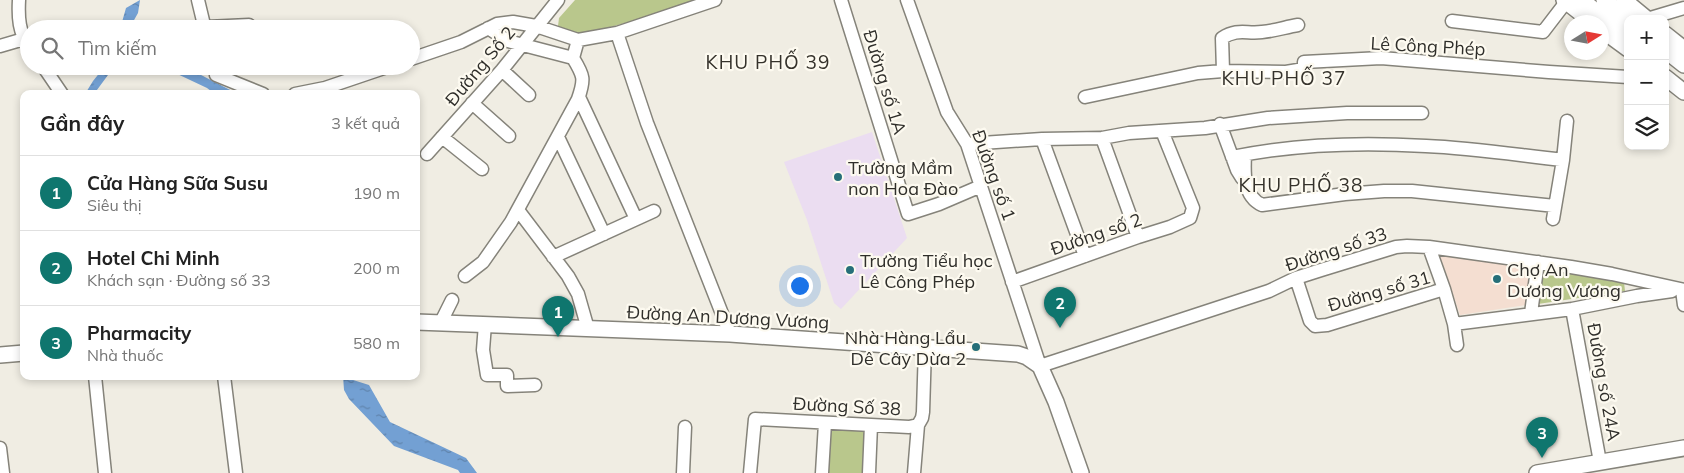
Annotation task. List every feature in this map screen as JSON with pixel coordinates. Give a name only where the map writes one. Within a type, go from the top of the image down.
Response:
[{"type":"main road","points":[[1582,0],[1624,34]]},
{"type":"main road","points":[[1604,0],[1624,16]]},
{"type":"main road","points":[[1624,0],[1642,15]]},
{"type":"main road","points":[[1565,1],[1583,15]]},
{"type":"main road","points":[[1609,35],[1624,46]]},
{"type":"main road","points":[[1669,37],[1684,49]]},
{"type":"main road","points":[[1669,53],[1684,65]]},
{"type":"main road","points":[[1669,71],[1684,83]]},
{"type":"main road","points":[[1669,80],[1684,92]]},
{"type":"main road","name":"Đường An Dương Vương","points":[[420,322],[730,334],[925,347],[1018,354],[1027,357],[1040,366]]},
{"type":"main road","points":[[0,355],[20,353]]},
{"type":"main road","points":[[1040,366],[1056,402],[1081,473]]},
{"type":"main road","points":[[1538,473],[1684,448]]},
{"type":"street","points":[[19,0],[20,24]]},
{"type":"street","points":[[198,0],[203,20]]},
{"type":"street","name":"Đường Số 2","points":[[427,154],[502,70],[558,0]]},
{"type":"street","points":[[420,56],[460,42],[497,24],[513,22],[536,26],[578,40],[617,33],[715,0]]},
{"type":"street","name":"Đường số 1A","points":[[841,0],[908,214],[939,204],[981,186]]},
{"type":"street","name":"Đường số 1","points":[[907,0],[948,112],[967,144],[1040,366]]},
{"type":"street","points":[[1452,21],[1543,32],[1565,1]]},
{"type":"street","points":[[1660,15],[1684,8]]},
{"type":"street","points":[[1223,71],[1222,38],[1231,32],[1262,32],[1298,25]]},
{"type":"street","points":[[466,276],[483,262],[518,210],[582,89],[582,74],[572,58],[508,41],[488,28]]},
{"type":"street","points":[[617,33],[648,123],[730,334]]},
{"type":"street","points":[[572,58],[578,40]]},
{"type":"street","points":[[0,46],[20,44]]},
{"type":"street","name":"Lê Công Phép","points":[[1085,97],[1198,73],[1223,71],[1286,72],[1304,69],[1304,62],[1381,58],[1624,77]]},
{"type":"street","points":[[502,70],[529,95]]},
{"type":"street","points":[[49,75],[59,90]]},
{"type":"street","points":[[216,75],[253,90]]},
{"type":"street","points":[[315,90],[363,75]]},
{"type":"street","points":[[579,97],[636,219]]},
{"type":"street","points":[[472,103],[509,136]]},
{"type":"street","points":[[967,144],[1042,139],[1102,138],[1129,133],[1205,128],[1220,124],[1268,118],[1337,114],[1422,113]]},
{"type":"street","points":[[1220,124],[1239,156],[1237,170],[1242,178],[1245,179],[1248,193],[1254,201],[1262,205],[1345,194],[1412,191],[1554,212],[1563,160],[1566,121]]},
{"type":"street","name":"Đường số 2","points":[[1012,282],[1170,227],[1190,218],[1193,208],[1162,131]]},
{"type":"street","points":[[442,137],[482,169]]},
{"type":"street","points":[[558,137],[604,234]]},
{"type":"street","points":[[1102,138],[1138,237]]},
{"type":"street","points":[[1042,139],[1085,256]]},
{"type":"street","points":[[1239,156],[1283,148],[1397,145],[1427,146],[1563,160]]},
{"type":"street","points":[[518,210],[578,294],[588,329]]},
{"type":"street","points":[[553,257],[654,211]]},
{"type":"street","name":"Đường số 33","points":[[1040,366],[1269,291],[1296,278],[1396,247],[1429,247],[1538,262],[1612,274],[1683,290]]},
{"type":"street","points":[[1429,247],[1454,324],[1457,345]]},
{"type":"street","points":[[1531,313],[1538,262]]},
{"type":"street","name":"Đường số 31","points":[[1296,278],[1310,321],[1315,326],[1327,325],[1444,290]]},
{"type":"street","points":[[1454,324],[1572,309],[1637,296],[1683,290],[1684,305]]},
{"type":"street","points":[[441,322],[452,300]]},
{"type":"street","name":"Đường số 24A","points":[[1572,309],[1600,462]]},
{"type":"street","points":[[485,324],[482,350],[487,375],[507,375],[507,386],[536,385]]},
{"type":"street","name":"Đường Số 38","points":[[750,473],[755,419],[909,427],[918,425],[922,418],[925,347]]},
{"type":"street","points":[[95,380],[105,473]]},
{"type":"street","points":[[224,380],[236,473]]},
{"type":"street","points":[[822,473],[825,423]]},
{"type":"street","points":[[869,473],[871,425]]},
{"type":"street","points":[[914,473],[918,425]]},
{"type":"street","points":[[683,473],[685,427]]},
{"type":"street","points":[[0,448],[2,473]]},
{"type":"shaded area","points":[[872,132],[907,238],[841,309],[834,303],[807,220],[784,162]]},
{"type":"shaded area","points":[[1438,250],[1532,266],[1526,305],[1460,315]]},
{"type":"green space","points":[[575,0],[712,0],[580,35],[562,30],[558,26],[559,18]]},
{"type":"green space","points":[[1543,269],[1624,282],[1625,291],[1538,304]]},
{"type":"green space","points":[[834,428],[863,431],[866,434],[864,473],[829,473],[830,432]]},
{"type":"water","points":[[140,0],[138,13],[134,20],[123,20],[126,8]]},
{"type":"water","points":[[98,75],[108,75],[97,90],[87,90]]},
{"type":"water","points":[[179,75],[201,75],[230,90],[210,90]]},
{"type":"water","points":[[343,380],[353,380],[369,385],[390,422],[466,458],[477,473],[460,473],[458,470],[394,446],[349,399],[344,390]]},
{"type":"place","name":"Trường Mầm non Hoa Đào","points":[[838,177]]},
{"type":"place","name":"Trường Tiểu học Lê Công Phép","points":[[850,270]]},
{"type":"place","name":"Chợ An Dương Vương","points":[[1497,279]]},
{"type":"place","name":"Hotel Chi Minh","points":[[1060,328]]},
{"type":"place","name":"Cửa Hàng Sữa Susu","points":[[558,337]]},
{"type":"place","name":"Nhà Hàng Lẩu Dê Cây Dừa 2","points":[[976,347]]},
{"type":"place","name":"Pharmacity","points":[[1542,458]]},
{"type":"district","name":"KHU PHỐ 39","points":[[768,62]]},
{"type":"district","name":"KHU PHỐ 37","points":[[1284,78]]},
{"type":"district","name":"KHU PHỐ 38","points":[[1301,185]]}]
